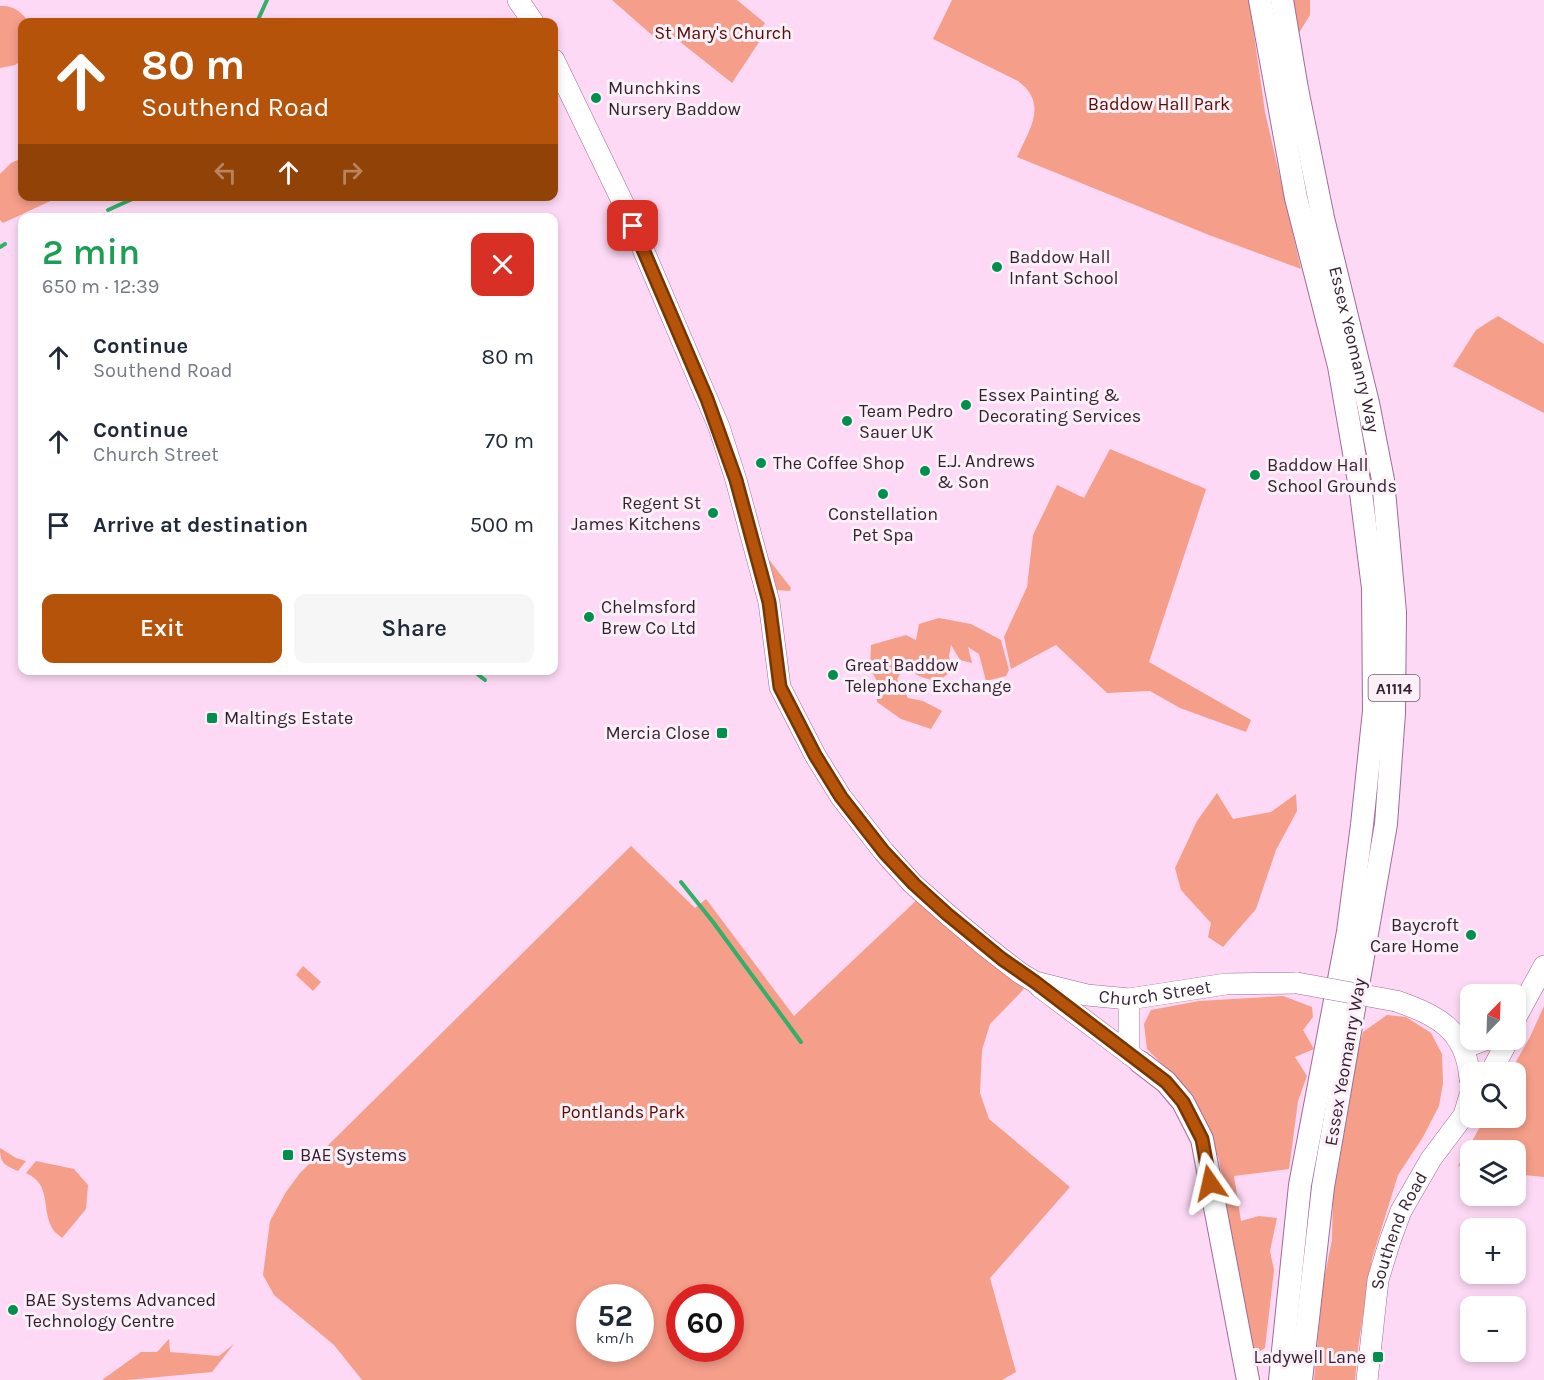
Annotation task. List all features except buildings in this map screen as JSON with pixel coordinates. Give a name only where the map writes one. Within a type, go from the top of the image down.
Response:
[{"type":"main road","name":"Essex Yeomanry Way","points":[[1260,0],[1296,198],[1339,366],[1361,493],[1373,588],[1374,711],[1362,825],[1348,932],[1300,1185],[1280,1380]]},
{"type":"main road","name":"Essex Yeomanry Way","points":[[1282,0],[1323,218],[1368,403],[1383,480],[1395,612],[1394,712],[1386,824],[1323,1187],[1301,1380]]},
{"type":"main road","points":[[1135,1058],[1166,1082],[1183,1102],[1202,1139],[1248,1380]]},
{"type":"street","points":[[518,0],[530,18]]},
{"type":"street","name":"Church Street","points":[[558,68],[625,207],[719,427],[769,602],[780,687],[799,725],[841,797],[884,852],[947,914],[1002,959],[1035,982],[1087,995],[1129,999],[1226,984],[1297,983],[1396,1001],[1423,1010],[1438,1018],[1451,1030],[1460,1045]]},
{"type":"street","points":[[1526,999],[1544,966]]},
{"type":"street","points":[[1035,982],[1135,1058]]},
{"type":"street","points":[[1129,999],[1135,1058]]},
{"type":"street","name":"Southend Road","points":[[1367,1380],[1378,1280],[1390,1241],[1401,1212],[1431,1159],[1460,1121]]},
{"type":"green space","name":"St Mary's Church","points":[[612,0],[737,0],[765,23],[757,35],[761,39],[732,83],[669,33],[661,43]]},
{"type":"green space","name":"Baddow Hall Park","points":[[952,0],[1249,0],[1265,112],[1301,269],[1209,235],[1017,157],[1034,118],[1033,99],[1018,81],[933,39]]},
{"type":"green space","points":[[1288,0],[1310,0],[1310,15],[1297,36]]},
{"type":"green space","points":[[0,6],[17,10],[26,18],[18,18],[18,63],[0,68]]},
{"type":"green space","points":[[18,160],[18,201],[50,201],[25,213],[18,213],[18,216],[3,223],[0,220],[0,174],[11,163]]},
{"type":"green space","points":[[1498,316],[1544,344],[1544,413],[1453,366],[1476,330]]},
{"type":"green space","points":[[1110,449],[1206,489],[1149,662],[1251,720],[1246,732],[1180,708],[1150,691],[1107,693],[1056,645],[1011,669],[1004,637],[1027,587],[1033,535],[1057,485],[1084,498]]},
{"type":"green space","points":[[763,552],[791,588],[790,591],[776,590]]},
{"type":"green space","points":[[939,618],[971,624],[1001,640],[1009,670],[1006,676],[986,681],[979,654],[968,647],[972,663],[960,660],[951,645],[949,656],[952,671],[937,682],[919,676],[904,667],[897,679],[908,698],[923,701],[942,711],[931,729],[901,719],[877,702],[876,679],[870,669],[871,645],[906,635],[916,640],[919,624]]},
{"type":"green space","points":[[1217,793],[1233,819],[1271,812],[1296,794],[1297,811],[1276,850],[1256,909],[1223,947],[1208,937],[1211,923],[1181,890],[1175,868],[1197,821]]},
{"type":"green space","name":"Pontlands Park","points":[[631,846],[695,908],[706,899],[794,1016],[919,898],[1024,989],[990,1024],[982,1050],[980,1093],[989,1119],[1070,1187],[990,1278],[1016,1372],[1002,1380],[362,1380],[334,1345],[274,1295],[263,1275],[270,1221],[286,1192],[300,1173]]},
{"type":"green space","points":[[303,966],[321,982],[313,991],[296,975]]},
{"type":"green space","points":[[1283,996],[1312,1007],[1313,1017],[1303,1030],[1314,1049],[1295,1057],[1307,1076],[1298,1101],[1289,1169],[1234,1176],[1241,1221],[1259,1216],[1277,1218],[1270,1251],[1274,1270],[1265,1348],[1251,1357],[1219,1159],[1193,1095],[1147,1049],[1144,1024],[1151,1010],[1199,1001]]},
{"type":"green space","points":[[1544,1006],[1544,1177],[1526,1175],[1526,1140],[1473,1140],[1479,1128],[1526,1128],[1526,1062],[1516,1062],[1523,1050],[1526,1050]]},
{"type":"green space","points":[[1387,1015],[1406,1017],[1431,1033],[1442,1054],[1443,1083],[1439,1106],[1423,1137],[1398,1175],[1372,1259],[1355,1380],[1314,1380],[1323,1284],[1332,1240],[1333,1189],[1350,1080],[1363,1032]]},
{"type":"green space","points":[[0,1148],[26,1161],[18,1171],[4,1163]]},
{"type":"green space","points":[[36,1161],[74,1169],[88,1185],[86,1209],[62,1238],[52,1228],[43,1190],[34,1178],[26,1173]]},
{"type":"green space","points":[[169,1339],[170,1352],[219,1356],[234,1344],[212,1372],[127,1380],[102,1380],[141,1352],[157,1352]]},
{"type":"waterway","points":[[259,18],[267,0]]},
{"type":"waterway","points":[[108,210],[128,201]]},
{"type":"waterway","points":[[0,247],[5,244]]},
{"type":"waterway","points":[[478,675],[485,680]]},
{"type":"waterway","points":[[681,882],[801,1042]]},
{"type":"place","name":"Munchkins Nursery Baddow","points":[[596,98]]},
{"type":"place","name":"Baddow Hall Infant School","points":[[997,267]]},
{"type":"place","name":"Essex Painting & Decorating Services","points":[[966,405]]},
{"type":"place","name":"Team Pedro Sauer UK","points":[[847,421]]},
{"type":"place","name":"The Coffee Shop","points":[[761,463]]},
{"type":"place","name":"E.J. Andrews & Son","points":[[925,471]]},
{"type":"place","name":"Baddow Hall School Grounds","points":[[1255,475]]},
{"type":"place","name":"Constellation Pet Spa","points":[[883,494]]},
{"type":"place","name":"Regent St James Kitchens","points":[[713,513]]},
{"type":"place","name":"Chelmsford Brew Co Ltd","points":[[589,617]]},
{"type":"place","name":"Great Baddow Telephone Exchange","points":[[833,675]]},
{"type":"place","name":"Maltings Estate","points":[[212,718]]},
{"type":"place","name":"Mercia Close","points":[[722,733]]},
{"type":"place","name":"Baycroft Care Home","points":[[1471,935]]},
{"type":"place","name":"BAE Systems","points":[[288,1155]]},
{"type":"place","name":"BAE Systems Advanced Technology Centre","points":[[13,1310]]},
{"type":"place","name":"Ladywell Lane","points":[[1378,1357]]},
{"type":"route","points":[[633,226],[719,427],[769,602],[780,687],[823,769],[841,797],[884,852],[914,884],[984,945],[1166,1082],[1183,1102],[1202,1139],[1210,1183]]}]
